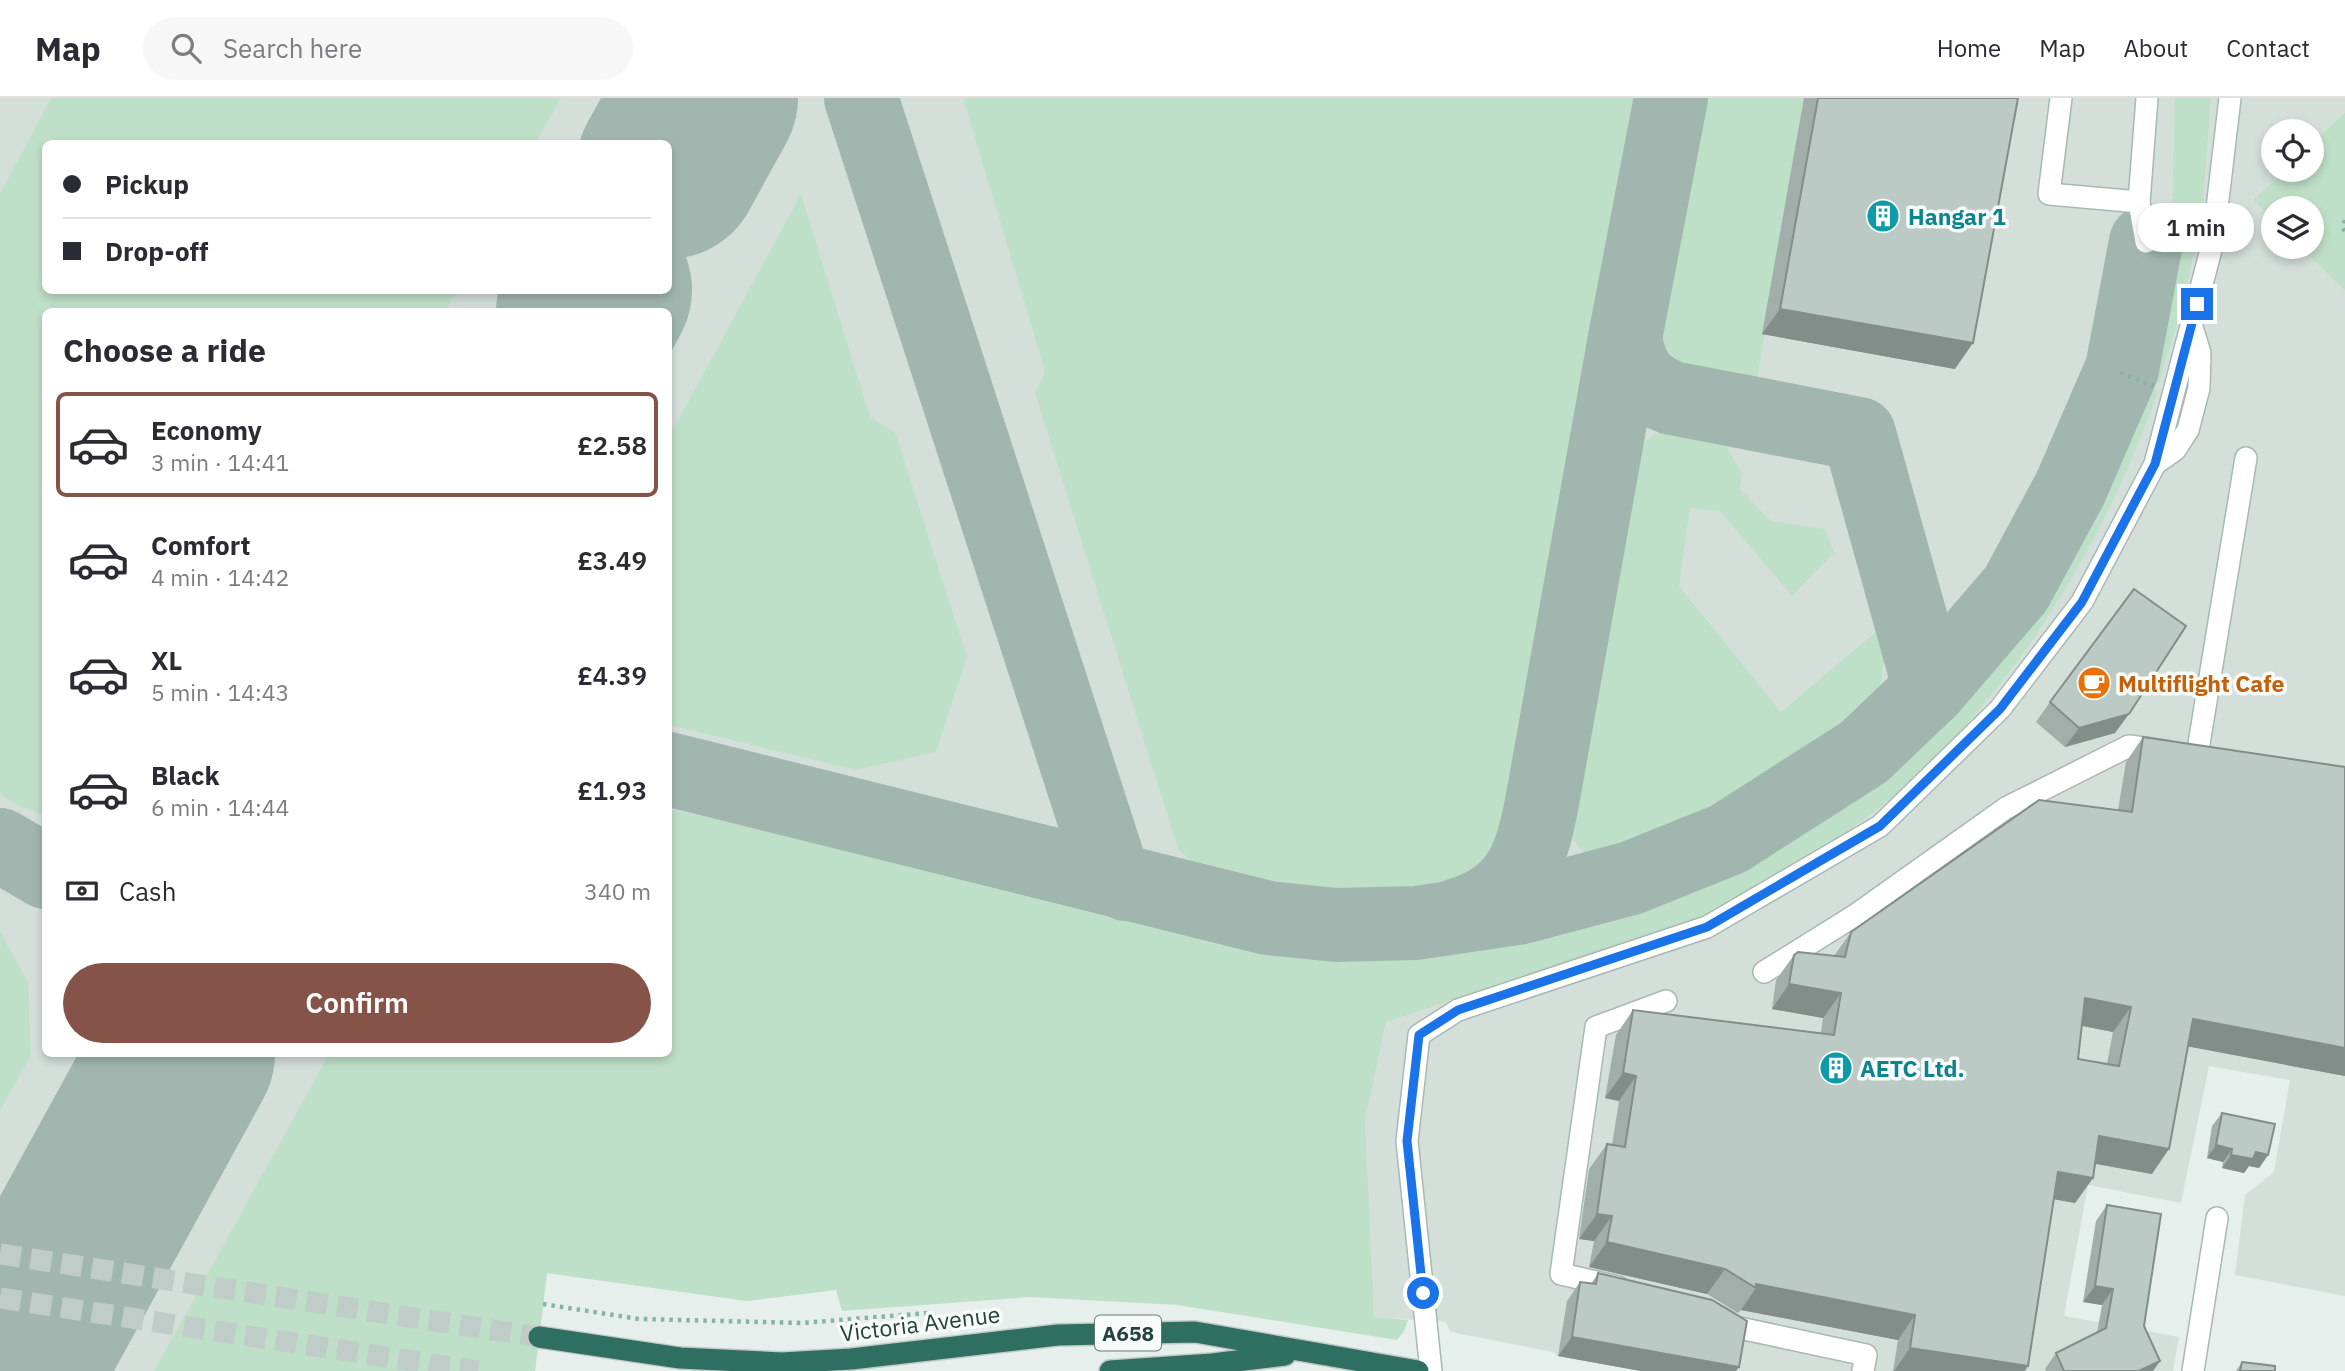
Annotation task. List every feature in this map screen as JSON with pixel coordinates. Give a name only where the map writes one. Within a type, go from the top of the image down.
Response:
[{"type":"highway","name":"Victoria Avenue","points":[[539,1337],[680,1358],[782,1363],[851,1359],[1058,1335],[1195,1332],[1418,1371]]},
{"type":"highway","name":"Victoria Avenue","points":[[1110,1371],[1212,1364],[1307,1352]]},
{"type":"street","points":[[2061,98],[2049,194],[2143,222],[2147,98]]},
{"type":"street","points":[[1431,1371],[1407,1141],[1419,1035],[1458,1010],[1707,927],[1880,826],[2000,709],[2082,602],[2155,464],[2215,234],[2230,98]]},
{"type":"street","points":[[2155,464],[2175,450],[2188,429],[2199,388],[2200,354],[2192,325]]},
{"type":"street","points":[[1764,972],[1854,916],[2006,808],[2129,746],[2204,757],[2245,458]]},
{"type":"street","points":[[1639,1292],[1561,1274],[1595,1027],[1666,1001]]},
{"type":"street","points":[[2193,1371],[2217,1217]]},
{"type":"street","points":[[1704,1307],[1735,1327],[1866,1355],[1863,1371]]},
{"type":"path","points":[[2345,220],[2345,232]]},
{"type":"path","points":[[2143,222],[2215,234]]},
{"type":"path","points":[[2120,373],[2174,393]]},
{"type":"path","points":[[543,1304],[639,1319],[802,1323],[928,1313],[941,1320]]},
{"type":"shaded area","points":[[0,98],[2345,98],[2345,112],[2324,132],[2324,119],[2261,119],[2261,182],[2272,182],[2253,200],[2261,208],[2261,259],[2312,259],[2345,291],[2345,1296],[2235,1275],[2245,1195],[2274,1172],[2290,1080],[2209,1066],[2181,1203],[2088,1185],[2064,1316],[2179,1337],[2173,1371],[1641,1371],[1451,1332],[1445,1322],[1374,1317],[794,1213],[747,1301],[547,1273],[535,1371],[0,1371]]},
{"type":"green space","points":[[51,98],[561,98],[538,140],[42,140],[42,294],[455,294],[447,308],[42,308],[42,814],[21,807],[0,794],[0,194]]},
{"type":"green space","points":[[963,98],[1641,98],[1505,849],[1477,880],[1432,889],[1341,890],[1209,878],[1178,849],[1035,393],[1045,371]]},
{"type":"green space","points":[[1698,98],[1806,98],[1756,384],[1722,389],[1693,384],[1670,363],[1657,336]]},
{"type":"green space","points":[[2175,98],[2211,98],[2201,226],[2172,221]]},
{"type":"green space","points":[[2345,112],[2345,291],[2312,259],[2324,259],[2324,196],[2261,196],[2261,208],[2253,200],[2272,182],[2324,182],[2324,132]]},
{"type":"green space","points":[[801,194],[870,417],[895,432],[967,657],[936,752],[856,770],[672,726],[672,431]]},
{"type":"green space","points":[[2170,227],[2187,230],[2186,236],[2197,239],[2183,304],[2159,383],[2140,376],[2160,303]]},
{"type":"green space","points":[[2138,385],[2158,391],[2135,452],[2107,512],[2076,571],[2041,627],[2002,682],[1959,732],[1913,779],[1862,821],[1803,861],[1698,918],[1386,1022],[1365,1120],[1374,1317],[1408,1320],[1397,1340],[1177,1305],[1030,1297],[842,1311],[836,1290],[747,1301],[547,1273],[535,1371],[154,1371],[327,1057],[672,1057],[672,810],[1254,942],[1401,958],[1492,949],[1599,924],[1688,891],[1734,870],[1781,842],[1862,785],[1943,714],[1945,706],[1958,702],[1986,669],[2058,564],[2079,528],[2095,521],[2113,479],[2115,451]]},
{"type":"green space","points":[[1675,423],[1721,437],[1742,473],[1740,489],[1771,521],[1825,529],[1834,553],[1792,596],[1720,511],[1690,508],[1679,586],[1781,712],[1878,630],[1885,653],[1880,692],[1803,754],[1707,813],[1597,859],[1579,848],[1567,829],[1632,448]]},
{"type":"green space","points":[[0,932],[28,982],[31,1055],[0,1111]]},
{"type":"building","name":"Hangar 1","points":[[1818,98],[2018,98],[1973,343],[1780,309]]},
{"type":"building","name":"Multiflight Cafe","points":[[2134,589],[2186,626],[2129,714],[2079,728],[2050,702]]},
{"type":"building","name":"AETC Ltd.","points":[[2143,737],[2345,767],[2345,1048],[2193,1019],[2169,1149],[2099,1136],[2093,1178],[2058,1172],[2028,1366],[1910,1348],[1915,1315],[1756,1284],[1756,1288],[1725,1269],[1607,1242],[1612,1216],[1597,1214],[1607,1144],[1625,1147],[1636,1076],[1623,1073],[1633,1010],[1834,1035],[1841,993],[1789,984],[1794,955],[1798,952],[1845,957],[1851,932],[2039,800],[2132,812]],"holes":[[[2085,998],[2131,1007],[2119,1066],[2078,1059]]]},
{"type":"building","points":[[2222,1113],[2275,1124],[2268,1155],[2256,1152],[2253,1159],[2231,1155],[2232,1149],[2216,1145]]},
{"type":"building","points":[[2107,1205],[2161,1214],[2144,1326],[2160,1361],[2139,1371],[2064,1371],[2056,1353],[2106,1328],[2113,1289],[2095,1286]]},
{"type":"building","points":[[1598,1273],[1712,1300],[1747,1321],[1739,1367],[1572,1337],[1580,1282],[1596,1284]]},
{"type":"building","points":[[2242,1362],[2275,1366],[2275,1371],[2240,1371]]},
{"type":"taxiway","points":[[699,111],[709,98]]},
{"type":"taxiway","points":[[861,98],[1110,867],[1126,884]]},
{"type":"taxiway","points":[[1458,915],[1479,907],[1510,885],[1520,871],[1534,838],[1671,98]]},
{"type":"taxiway","points":[[672,770],[1268,918],[1336,925],[1416,923],[1518,908],[1631,878],[1728,839],[1864,752],[1930,689],[2016,589],[2070,489],[2122,369],[2146,242]]},
{"type":"taxiway","points":[[1625,338],[1639,376],[1652,388],[1672,398],[1859,434],[1930,689]]},
{"type":"taxiway","points":[[0,845],[42,870]]},
{"type":"taxiway","points":[[177,1064],[180,1057]]},
{"type":"runway","points":[[672,160],[706,98]]},
{"type":"runway","points":[[590,308],[598,294]]},
{"type":"runway","points":[[9,1371],[181,1057]]},
{"type":"tunnel","points":[[0,1254],[539,1337]]},
{"type":"tunnel","points":[[0,1298],[478,1371]]},
{"type":"place","name":"Hangar 1","points":[[1883,216]]},
{"type":"place","name":"Multiflight Cafe","points":[[2094,683]]},
{"type":"place","name":"AETC Ltd.","points":[[1836,1068]]},
{"type":"route","points":[[1423,1293],[1407,1141],[1419,1035],[1458,1010],[1707,927],[1880,826],[2000,709],[2082,602],[2155,464],[2197,304]]}]
